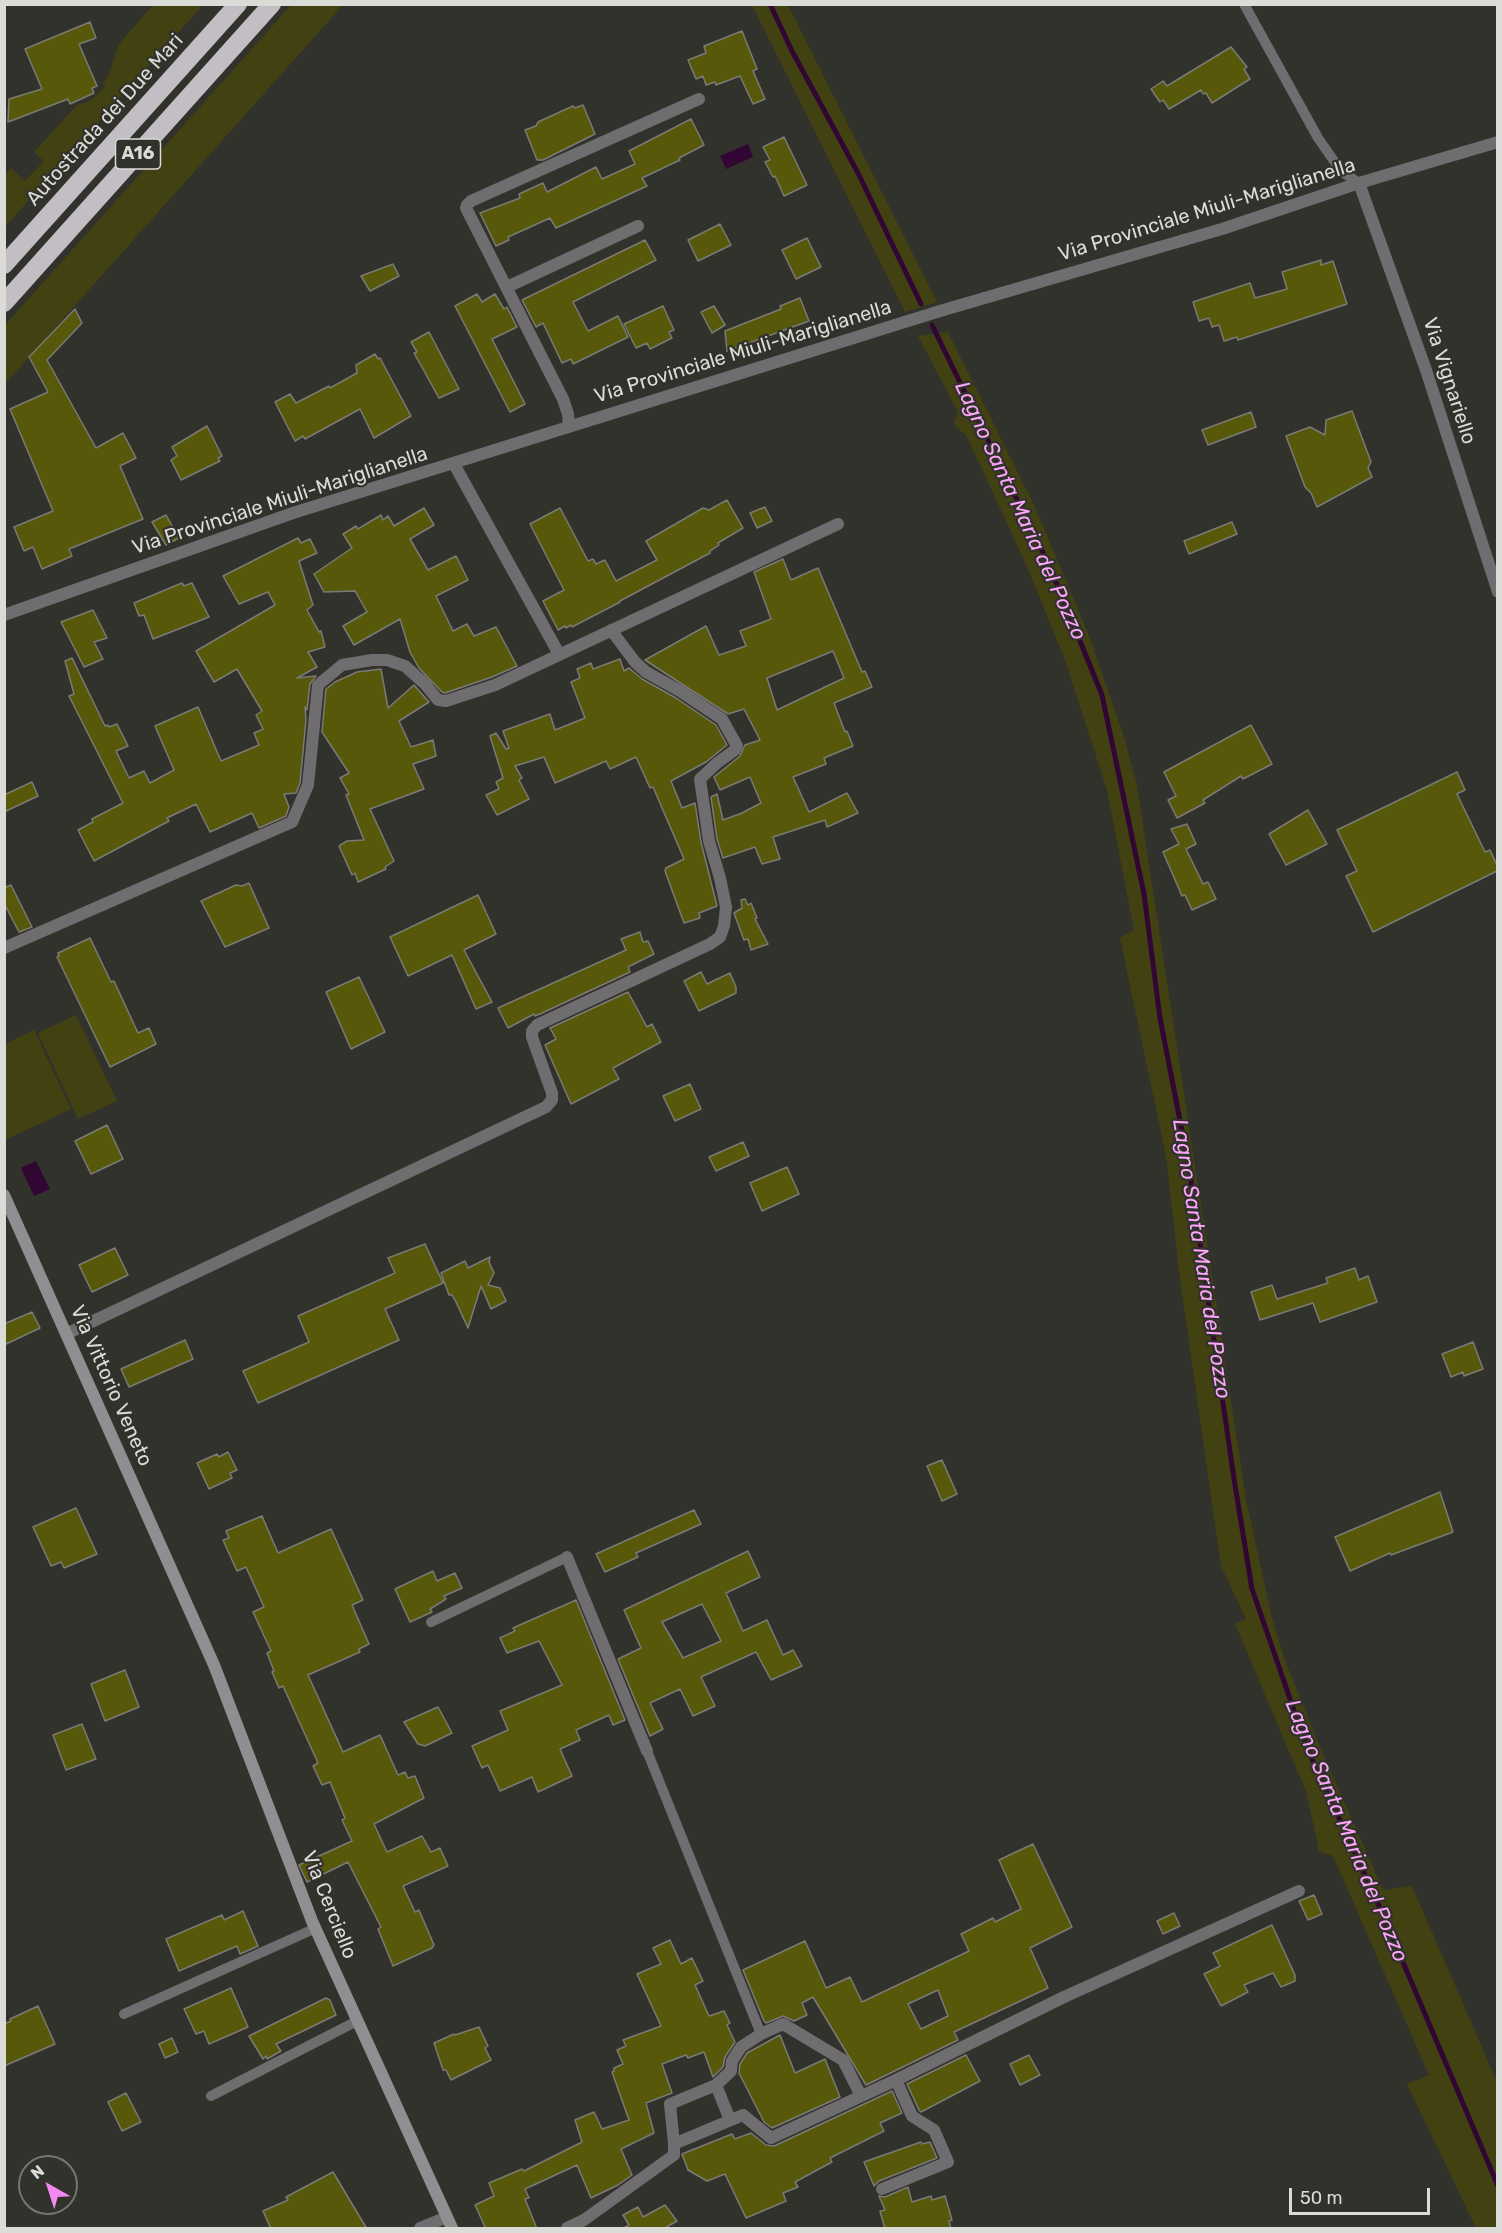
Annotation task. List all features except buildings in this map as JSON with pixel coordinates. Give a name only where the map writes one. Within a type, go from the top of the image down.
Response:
[{"type":"highway","name":"Autostrada dei Due Mari","points":[[4,265],[238,4]]},
{"type":"highway","name":"A16","points":[[4,303],[272,4]]},
{"type":"street","points":[[569,427],[563,399],[466,208],[467,205],[471,201],[699,99]]},
{"type":"street","name":"Via Provinciale Miuli-Mariglianella","points":[[4,615],[73,593],[283,517],[940,311],[1222,228],[1359,183],[1497,142]]},
{"type":"street","name":"Via Vignariello","points":[[1359,183],[1426,370],[1497,592]]},
{"type":"street","points":[[507,287],[638,226]]},
{"type":"street","points":[[454,464],[560,654]]},
{"type":"street","points":[[4,948],[292,822],[308,785],[318,685],[342,664],[387,660],[405,666],[438,700],[446,701],[495,685],[838,524]]},
{"type":"street","points":[[66,1334],[546,1107],[552,1100],[552,1093],[532,1037],[532,1030],[537,1025],[710,944],[720,937],[726,907],[709,841],[700,779],[737,746],[722,719],[680,690],[646,672],[635,662],[611,630]]},
{"type":"street","name":"Via Vittorio Veneto","points":[[4,1195],[182,1592]]},
{"type":"street","points":[[567,1557],[647,1751]]},
{"type":"street","name":"Via Cerciello","points":[[182,1592],[239,1726],[316,1928],[449,2223]]},
{"type":"street","points":[[674,2144],[743,2115],[771,2138],[896,2080],[1064,1997],[1299,1890]]},
{"type":"street","points":[[567,2229],[585,2220],[674,2155],[669,2104],[716,2085],[731,2071],[732,2061],[741,2047],[783,2024],[843,2060],[861,2096]]},
{"type":"street","points":[[882,2189],[948,2162],[934,2130],[912,2116],[896,2080]]},
{"type":"street","points":[[716,2085],[730,2120]]},
{"type":"street","points":[[420,2229],[449,2223]]},
{"type":"lane","points":[[1244,4],[1318,138],[1341,171],[1359,183]]},
{"type":"lane","points":[[431,1622],[567,1557]]},
{"type":"lane","points":[[647,1751],[761,2034]]},
{"type":"lane","points":[[124,2014],[316,1928]]},
{"type":"lane","points":[[211,2096],[357,2021]]},
{"type":"shaded area","points":[[292,4],[343,5],[5,384],[5,325]]},
{"type":"shaded area","points":[[153,5],[203,5],[5,227],[5,176],[11,168],[25,181],[44,161],[34,152],[77,105],[90,101],[105,87],[103,83],[108,76],[119,44]]},
{"type":"shaded area","points":[[752,5],[788,5],[937,302],[905,312]]},
{"type":"shaded area","points":[[748,144],[753,157],[726,169],[720,156]]},
{"type":"shaded area","points":[[948,332],[1035,507],[1088,633],[1125,740],[1137,786],[1246,1499],[1272,1618],[1284,1658],[1322,1752],[1383,1890],[1412,1886],[1497,2082],[1497,2228],[1476,2228],[1407,2084],[1429,2075],[1333,1856],[1319,1851],[1306,1791],[1235,1624],[1246,1619],[1221,1566],[1180,1279],[1166,1156],[1120,938],[1134,930],[1107,790],[1065,660],[1025,562],[966,435],[956,427],[954,422],[958,412],[918,336]]},
{"type":"shaded area","points":[[76,1015],[117,1101],[78,1119],[38,1033]]},
{"type":"shaded area","points":[[34,1030],[71,1109],[5,1140],[5,1044]]},
{"type":"shaded area","points":[[36,1161],[50,1189],[34,1196],[21,1168]]},
{"type":"waterway","name":"Lagno Santa Maria del Pozzo","points":[[770,4],[792,51],[858,173],[921,304]]},
{"type":"waterway","name":"Lagno Santa Maria del Pozzo","points":[[932,325],[1049,565],[1102,695],[1144,894],[1160,1018],[1189,1167],[1252,1589],[1307,1748],[1380,1908],[1498,2186]]}]
